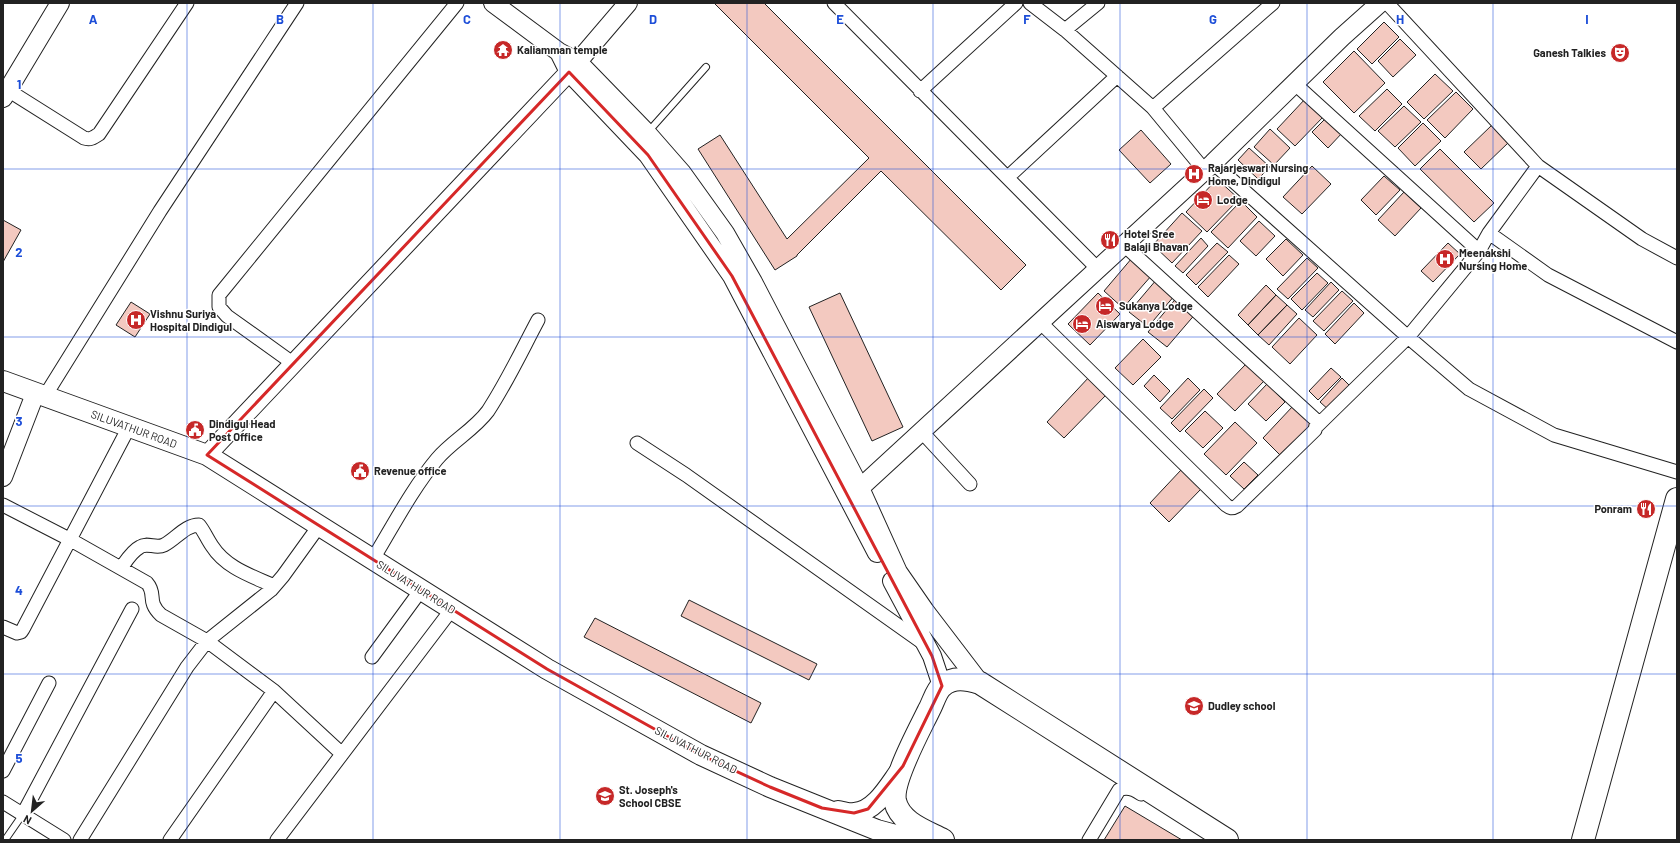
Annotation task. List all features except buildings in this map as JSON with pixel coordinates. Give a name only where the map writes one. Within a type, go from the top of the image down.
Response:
[{"type":"highway","points":[[1583,840],[1677,500]]},
{"type":"highway","points":[[943,840],[907,821],[902,815],[895,801],[896,786],[908,752],[942,686],[955,680],[965,678],[980,683],[1219,835]]},
{"type":"main road","points":[[4,92],[60,3]]},
{"type":"main road","points":[[493,3],[559,52],[648,155],[766,323],[860,488],[898,572],[925,611],[980,683]]},
{"type":"main road","points":[[207,455],[573,67],[628,3]]},
{"type":"main road","points":[[860,488],[1209,167],[1294,83],[1380,3]]},
{"type":"main road","points":[[573,67],[647,133],[682,173],[725,233],[754,282],[766,323],[932,656],[942,686]]},
{"type":"main road","name":"SILUVATHUR ROAD","points":[[3,381],[207,455],[547,669],[702,755],[770,787],[822,808],[877,830],[914,840]]},
{"type":"main road","points":[[3,477],[40,395]]},
{"type":"main road","name":"SILUVATHUR ROAD","points":[[822,808],[854,813],[868,809],[882,794],[903,766]]},
{"type":"street","points":[[4,92],[84,138],[89,140],[94,138],[99,134],[187,3]]},
{"type":"street","points":[[40,395],[297,3]]},
{"type":"street","points":[[294,364],[228,316],[219,307],[219,295],[457,3]]},
{"type":"street","points":[[834,3],[920,91],[1008,176],[1098,269]]},
{"type":"street","points":[[920,91],[1016,3]]},
{"type":"street","points":[[1030,3],[1065,30],[1153,108],[1209,167],[1469,389],[1554,435],[1677,472]]},
{"type":"street","points":[[1065,30],[1098,3]]},
{"type":"street","points":[[1153,108],[1273,3]]},
{"type":"street","points":[[1387,3],[1538,166],[1642,239],[1677,258]]},
{"type":"street","points":[[1008,176],[1117,76]]},
{"type":"street","points":[[1294,83],[1479,251]]},
{"type":"street","points":[[1041,323],[1230,508],[1234,508],[1238,506],[1408,337],[1479,251],[1489,233],[1538,166]]},
{"type":"street","points":[[1489,233],[1548,275],[1677,342]]},
{"type":"street","points":[[1124,245],[1314,417],[1317,422],[1317,426]]},
{"type":"street","points":[[373,559],[417,487],[438,458],[478,423],[488,410],[509,375],[538,320]]},
{"type":"street","points":[[3,627],[17,633],[21,632],[71,540],[129,427]]},
{"type":"street","points":[[922,432],[970,484]]},
{"type":"street","points":[[637,443],[686,474],[926,645]]},
{"type":"street","points":[[3,505],[71,540],[144,581],[150,586],[152,603],[161,615],[207,641],[274,691],[341,753]]},
{"type":"street","points":[[121,568],[138,548],[143,545],[159,547],[165,545],[192,525],[199,525],[223,560],[243,572],[274,586]]},
{"type":"street","points":[[80,840],[187,667],[207,641],[274,586],[319,526]]},
{"type":"street","points":[[372,657],[421,590]]},
{"type":"street","points":[[23,814],[132,609]]},
{"type":"street","points":[[277,840],[341,753],[452,609]]},
{"type":"street","points":[[3,771],[49,684]]},
{"type":"street","points":[[170,840],[274,691]]},
{"type":"street","points":[[1089,840],[1115,795],[1124,788],[1136,791],[1186,821],[1219,835]]},
{"type":"street","points":[[3,802],[64,840]]},
{"type":"lane","points":[[647,133],[706,67]]},
{"type":"lane","points":[[5,840],[23,814]]},
{"type":"highlighted area","points":[[569,72],[648,155],[732,276],[932,656],[942,686],[903,766],[868,809],[854,813],[822,808],[770,787],[701,755],[547,669],[207,455]]},
{"type":"place","name":"Kaliamman temple","points":[[503,50]]},
{"type":"place","name":"Ganesh Talkies","points":[[1620,53]]},
{"type":"place","name":"Rajarjeswari Nursing Home, Dindigul","points":[[1194,174]]},
{"type":"place","name":"Lodge","points":[[1203,200]]},
{"type":"place","name":"Hotel Sree Balaji Bhavan","points":[[1110,240]]},
{"type":"place","name":"Meenakshi Nursing Home","points":[[1445,259]]},
{"type":"place","name":"Sukanya Lodge","points":[[1105,306]]},
{"type":"place","name":"Vishnu Suriya Hospital Dindigul","points":[[136,320]]},
{"type":"place","name":"Aiswarya Lodge","points":[[1082,324]]},
{"type":"place","name":"Dindigul Head Post Office","points":[[195,430]]},
{"type":"place","name":"Revenue office","points":[[360,471]]},
{"type":"place","name":"Ponram","points":[[1646,509]]},
{"type":"place","name":"Dudley school","points":[[1194,706]]},
{"type":"place","name":"St. Joseph's School CBSE","points":[[605,796]]}]
